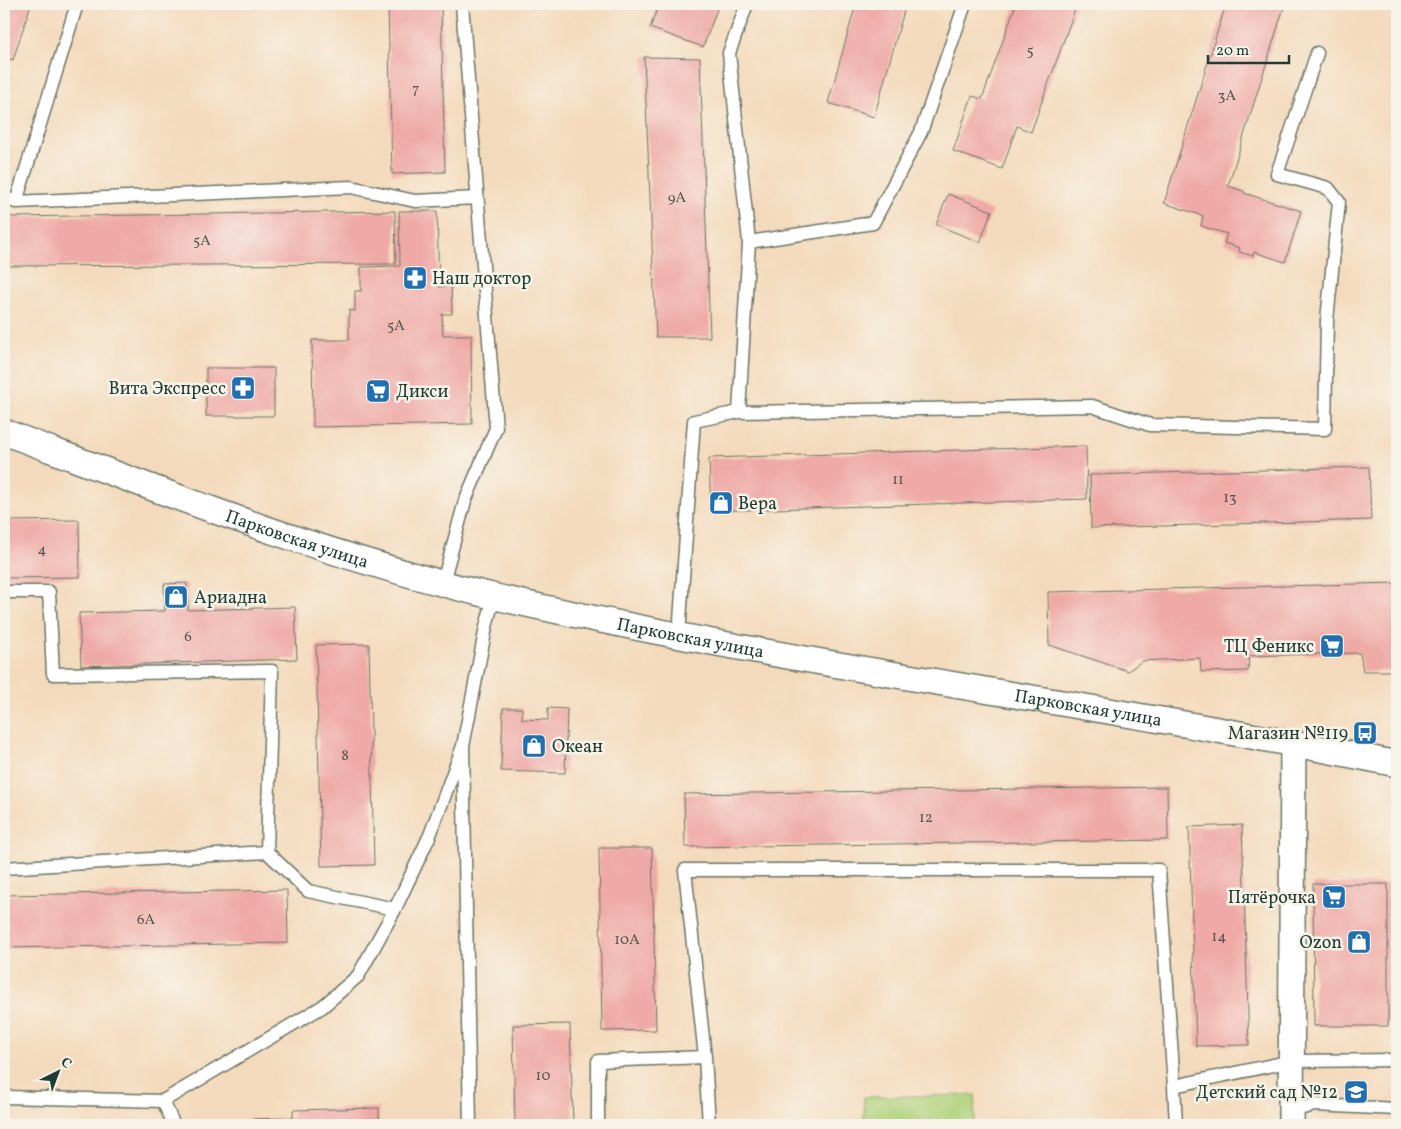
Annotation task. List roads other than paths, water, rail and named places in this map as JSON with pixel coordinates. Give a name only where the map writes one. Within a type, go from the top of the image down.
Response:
[{"type":"street","name":"Парковская улица","points":[[4,432],[298,541],[494,596],[679,635],[1021,698],[1293,743],[1397,764]]},
{"type":"street","points":[[1291,1118],[1293,743]]},
{"type":"lane","points":[[16,202],[77,4]]},
{"type":"lane","points":[[443,582],[466,501],[496,428],[462,4]]},
{"type":"lane","points":[[740,412],[749,242],[729,53],[747,4]]},
{"type":"lane","points":[[749,242],[873,223],[920,132],[966,4]]},
{"type":"lane","points":[[679,635],[694,421],[740,412],[1092,406],[1150,425],[1324,428],[1327,320],[1339,202],[1328,188],[1277,174],[1318,54]]},
{"type":"lane","points":[[4,198],[16,202],[351,187],[415,201],[477,198]]},
{"type":"lane","points":[[4,592],[49,592],[53,674],[272,671],[267,852]]},
{"type":"lane","points":[[4,1098],[163,1101],[322,1007],[358,976],[395,909],[430,835],[463,746],[494,596]]},
{"type":"lane","points":[[463,746],[470,1125]]},
{"type":"lane","points":[[4,868],[267,852],[308,891],[395,909]]},
{"type":"lane","points":[[708,1125],[705,1058],[685,870],[1159,870],[1176,1125]]},
{"type":"lane","points":[[598,1125],[598,1061],[705,1058]]},
{"type":"lane","points":[[1174,1086],[1292,1061],[1397,1060]]},
{"type":"lane","points":[[163,1101],[174,1125]]},
{"type":"lane","points":[[1291,1118],[1315,1105],[1397,1109]]},
{"type":"place","name":"Наш доктор","points":[[415,278]]},
{"type":"place","name":"Вита Экспресс","points":[[243,388]]},
{"type":"place","name":"Дикси","points":[[378,391]]},
{"type":"place","name":"Вера","points":[[721,503]]},
{"type":"place","name":"Ариадна","points":[[176,597]]},
{"type":"place","name":"ТЦ Феникс","points":[[1332,646]]},
{"type":"place","name":"Магазин №119","points":[[1365,733]]},
{"type":"place","name":"Океан","points":[[534,746]]},
{"type":"place","name":"Пятёрочка","points":[[1334,897]]},
{"type":"place","name":"Ozon","points":[[1359,942]]},
{"type":"place","name":"Детский сад №12","points":[[1356,1092]]}]
